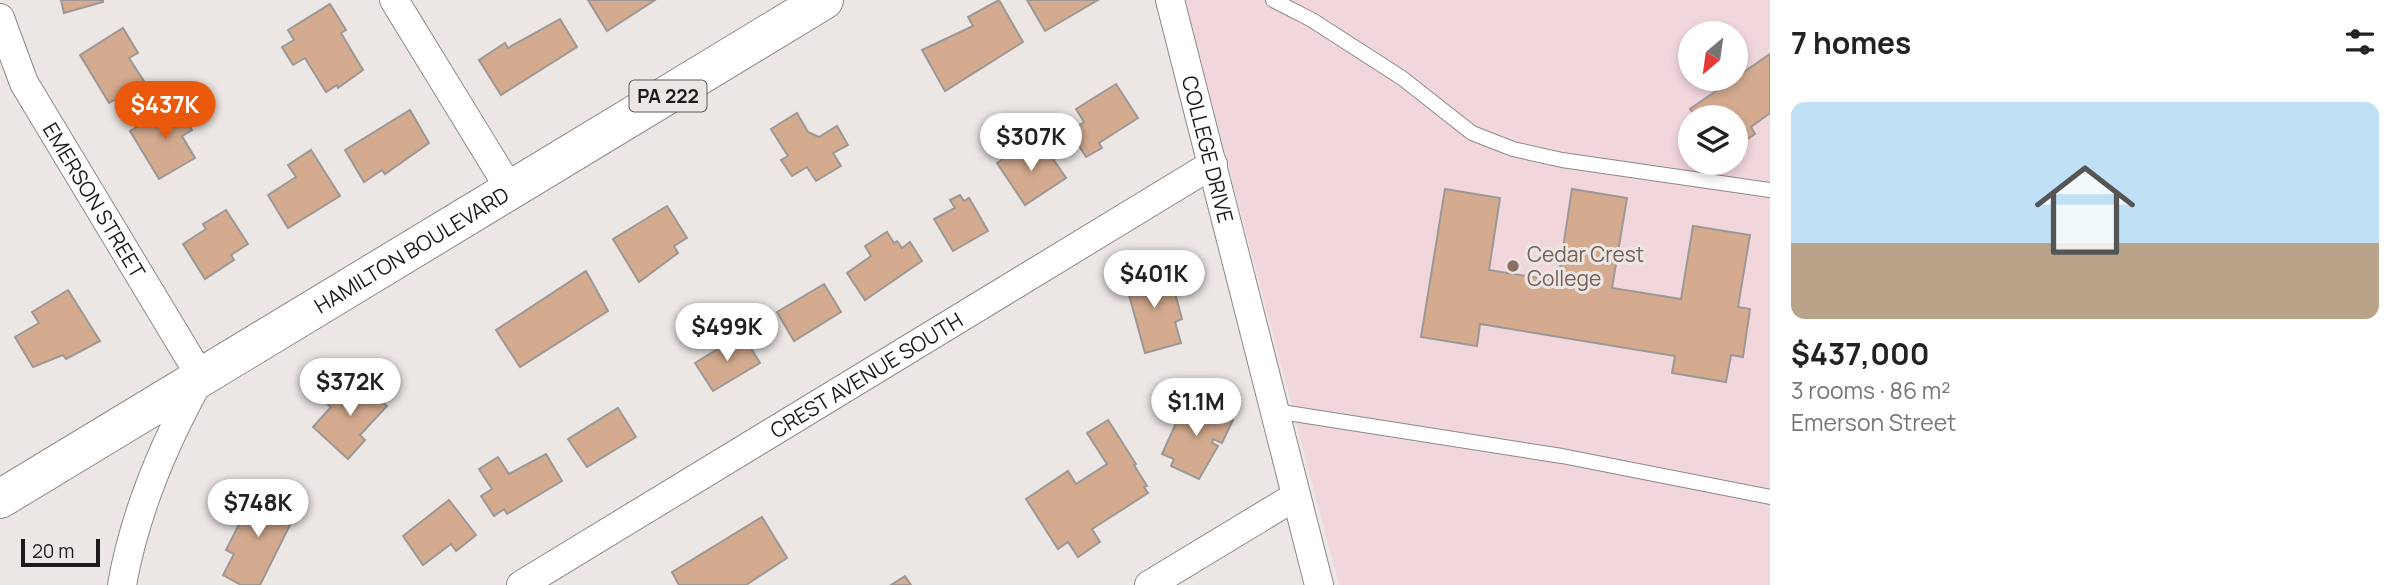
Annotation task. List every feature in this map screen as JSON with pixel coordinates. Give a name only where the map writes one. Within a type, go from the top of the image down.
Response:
[{"type":"main road","name":"HAMILTON BOULEVARD","points":[[0,499],[821,1]]},
{"type":"street","points":[[394,0],[511,191]]},
{"type":"street","name":"COLLEGE DRIVE","points":[[1170,0],[1319,585]]},
{"type":"street","name":"EMERSON STREET","points":[[0,18],[7,45],[24,83],[201,377]]},
{"type":"street","name":"CREST AVENUE SOUTH","points":[[521,585],[1213,164]]},
{"type":"street","points":[[122,585],[138,517],[161,456],[201,377]]},
{"type":"street","points":[[1149,585],[1296,496]]},
{"type":"lane","points":[[1273,0],[1312,20],[1402,78],[1472,133],[1513,149],[1562,160],[1770,190]]},
{"type":"lane","points":[[1275,411],[1562,456],[1770,496]]},
{"type":"shaded area","name":"Cedar Crest College","points":[[1185,0],[1770,0],[1770,585],[1339,585]]},
{"type":"building","points":[[61,0],[103,0],[103,2],[64,13]]},
{"type":"building","points":[[588,0],[655,0],[607,31]]},
{"type":"building","points":[[999,0],[1023,42],[945,91],[922,50],[973,26],[968,17]]},
{"type":"building","points":[[1027,0],[1098,0],[1045,31]]},
{"type":"building","points":[[330,4],[346,30],[341,33],[363,70],[338,88],[337,85],[326,92],[305,58],[293,65],[282,47],[294,40],[288,30]]},
{"type":"building","points":[[560,19],[577,47],[501,95],[479,60],[505,43],[508,48]]},
{"type":"building","points":[[123,28],[138,53],[129,58],[145,83],[109,103],[80,55]]},
{"type":"building","points":[[1770,54],[1770,113],[1751,127],[1755,134],[1748,139],[1748,105],[1696,105],[1716,91],[1748,91],[1748,69]]},
{"type":"building","points":[[1116,84],[1138,118],[1099,143],[1102,148],[1086,157],[1070,131],[1084,122],[1076,109]]},
{"type":"building","points":[[175,102],[192,130],[182,136],[195,158],[159,179],[130,131]]},
{"type":"building","points":[[410,110],[429,143],[385,174],[382,170],[364,182],[345,150]]},
{"type":"building","points":[[797,113],[808,132],[819,137],[837,126],[848,145],[833,153],[841,166],[816,181],[807,167],[792,176],[781,160],[788,156],[771,129]]},
{"type":"building","points":[[1029,142],[1040,159],[1049,153],[1066,178],[1025,205],[997,163]]},
{"type":"building","points":[[311,150],[340,196],[288,228],[268,195],[296,177],[288,165]]},
{"type":"building","points":[[1445,189],[1500,198],[1489,270],[1558,281],[1572,189],[1627,198],[1612,288],[1681,299],[1693,226],[1750,235],[1738,307],[1750,309],[1743,357],[1731,355],[1726,382],[1672,373],[1675,356],[1480,324],[1477,346],[1421,337]]},
{"type":"building","points":[[960,195],[964,201],[969,198],[988,231],[953,251],[934,219],[955,208],[950,200]]},
{"type":"building","points":[[667,206],[687,238],[674,246],[678,253],[639,282],[613,239]]},
{"type":"building","points":[[226,210],[248,244],[231,255],[234,260],[205,279],[183,244],[206,229],[203,224]]},
{"type":"building","points":[[887,232],[894,243],[897,241],[902,248],[910,242],[922,261],[865,300],[847,273],[871,256],[865,246]]},
{"type":"building","points":[[1154,269],[1159,286],[1172,282],[1182,319],[1175,322],[1181,343],[1145,353],[1124,277]]},
{"type":"building","points":[[586,271],[608,311],[520,367],[496,330]]},
{"type":"building","points":[[824,284],[841,312],[794,341],[777,312]]},
{"type":"building","points":[[68,290],[100,341],[66,359],[63,355],[33,367],[15,337],[39,323],[32,312]]},
{"type":"building","points":[[744,337],[760,363],[713,391],[695,363],[732,340],[733,343]]},
{"type":"building","points":[[358,378],[387,406],[360,435],[365,440],[348,459],[313,427],[331,407],[327,404],[338,393],[341,396]]},
{"type":"building","points":[[1187,399],[1233,420],[1222,443],[1213,439],[1212,443],[1218,446],[1199,479],[1171,466],[1174,459],[1162,454]]},
{"type":"building","points":[[618,408],[636,437],[587,467],[568,439]]},
{"type":"building","points":[[1108,420],[1136,464],[1134,465],[1147,486],[1144,487],[1148,493],[1092,529],[1100,542],[1078,557],[1068,542],[1058,549],[1026,499],[1068,471],[1076,484],[1107,464],[1087,433]]},
{"type":"building","points":[[546,454],[562,481],[507,514],[504,509],[494,516],[481,496],[492,489],[479,469],[498,457],[509,474]]},
{"type":"building","points":[[257,489],[298,509],[260,585],[241,585],[223,575],[234,554],[226,550]]},
{"type":"building","points":[[449,500],[476,535],[456,551],[451,544],[423,565],[403,536]]},
{"type":"building","points":[[762,517],[787,558],[746,585],[679,585],[672,572]]},
{"type":"building","points":[[905,576],[911,585],[891,585]]},
{"type":"place","name":"Cedar Crest College","points":[[1513,266]]}]
